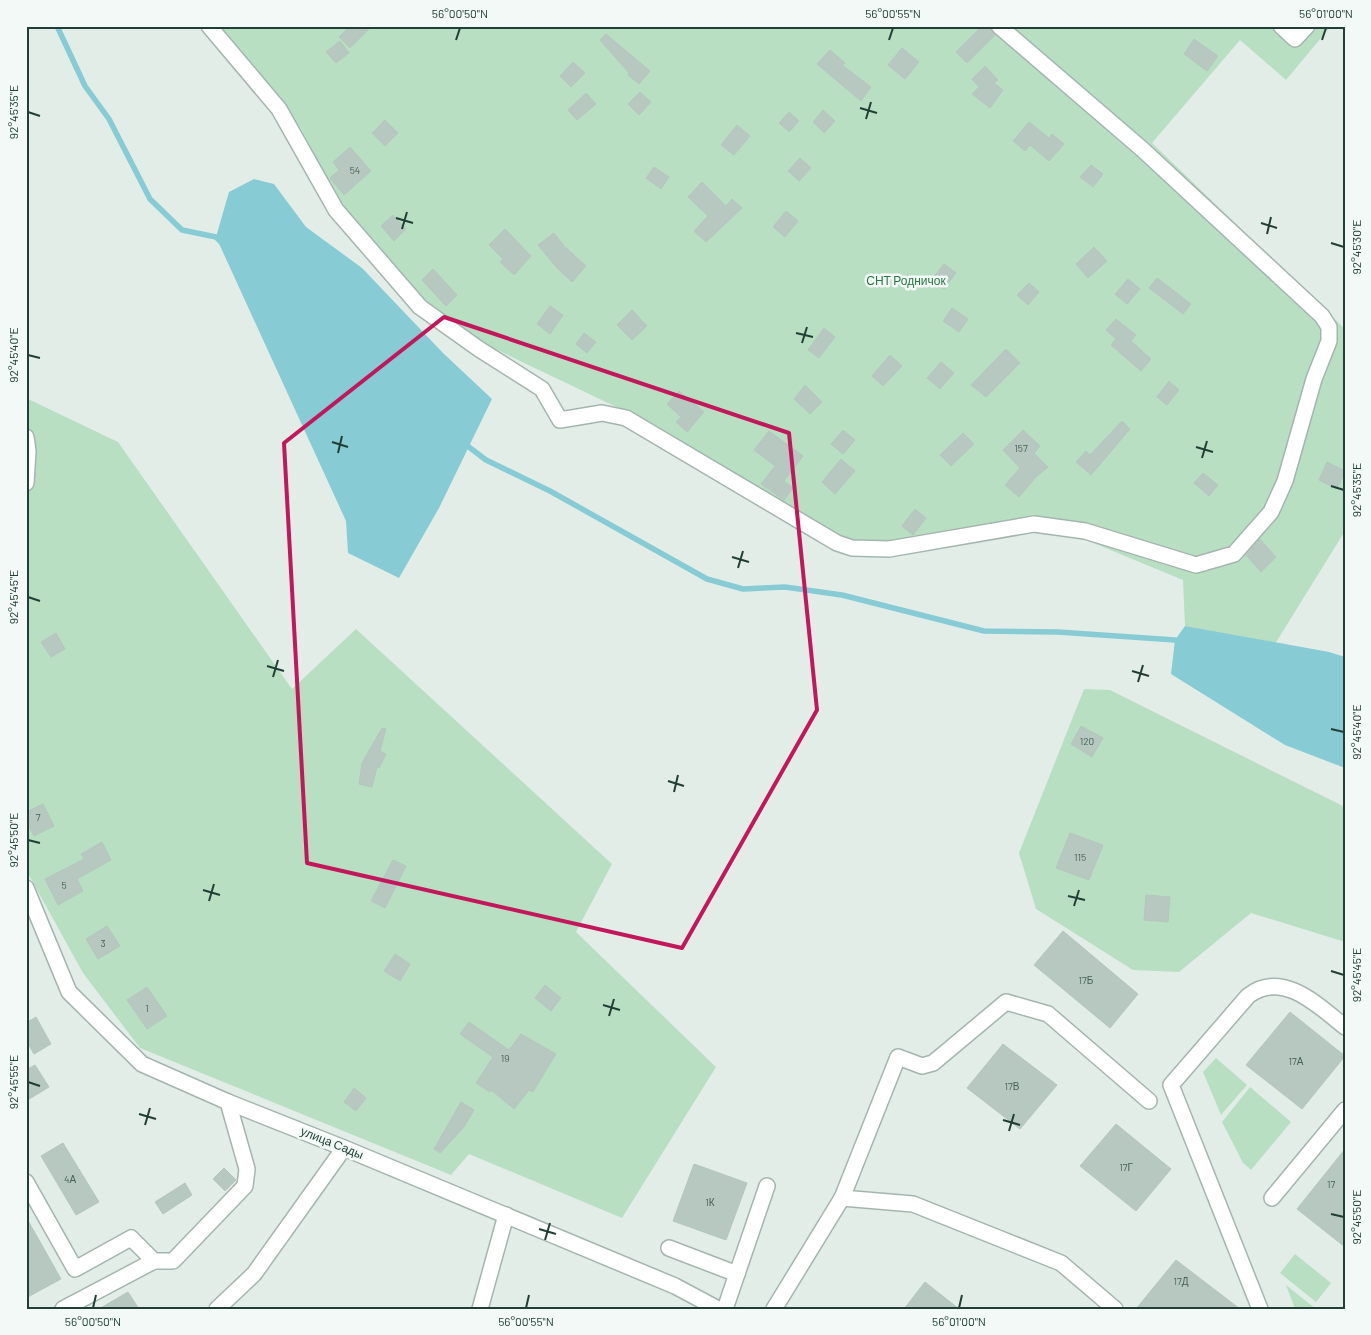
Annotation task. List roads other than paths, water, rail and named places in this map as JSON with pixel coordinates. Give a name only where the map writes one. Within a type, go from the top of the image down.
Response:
[{"type":"street","points":[[209,26],[279,109],[336,210],[420,307],[479,349],[542,389],[560,420],[602,413],[626,418],[837,543],[852,548],[889,549],[1034,524],[1085,531],[1196,565],[1234,554],[1271,512],[1285,481],[1314,379],[1329,341],[1329,328],[1322,316],[1142,149],[999,26]]},
{"type":"street","points":[[1281,26],[1295,39],[1307,26]]},
{"type":"street","points":[[26,437],[26,483]]},
{"type":"street","name":"улица Сады","points":[[26,888],[69,992],[142,1064],[228,1102],[344,1148],[675,1286],[718,1309]]},
{"type":"street","points":[[1260,1309],[1171,1085],[1248,996],[1264,988],[1286,988],[1302,993],[1345,1027]]},
{"type":"street","points":[[774,1309],[842,1198],[898,1057],[922,1066],[934,1063],[1006,1002],[1048,1014],[1149,1101]]},
{"type":"street","points":[[63,1309],[90,1293],[154,1261],[173,1261],[245,1186],[247,1170],[228,1102]]},
{"type":"street","points":[[1272,1198],[1339,1128],[1345,1110]]},
{"type":"street","points":[[216,1309],[254,1274],[344,1148]]},
{"type":"street","points":[[26,1182],[90,1293]]},
{"type":"street","points":[[725,1309],[768,1186]]},
{"type":"street","points":[[842,1198],[913,1204],[1062,1263],[1115,1309]]},
{"type":"street","points":[[480,1309],[506,1215]]},
{"type":"street","points":[[76,1269],[131,1238],[154,1261]]},
{"type":"street","points":[[669,1248],[737,1274]]},
{"type":"water","points":[[254,179],[274,184],[306,227],[362,268],[443,353],[492,399],[439,508],[399,578],[348,553],[346,521],[216,237],[229,192]]},
{"type":"water","points":[[1185,626],[1329,652],[1345,657],[1345,768],[1285,745],[1171,674],[1175,640]]},
{"type":"waterway","points":[[57,26],[85,86],[109,119],[150,199],[182,230],[216,237],[221,242]]},
{"type":"waterway","points":[[465,444],[486,460],[550,491],[707,579],[743,589],[785,587],[842,595],[984,631],[1058,632],[1175,640],[1182,643]]},
{"type":"park label","name":"СНТ Родничок","points":[[906,281]]}]
